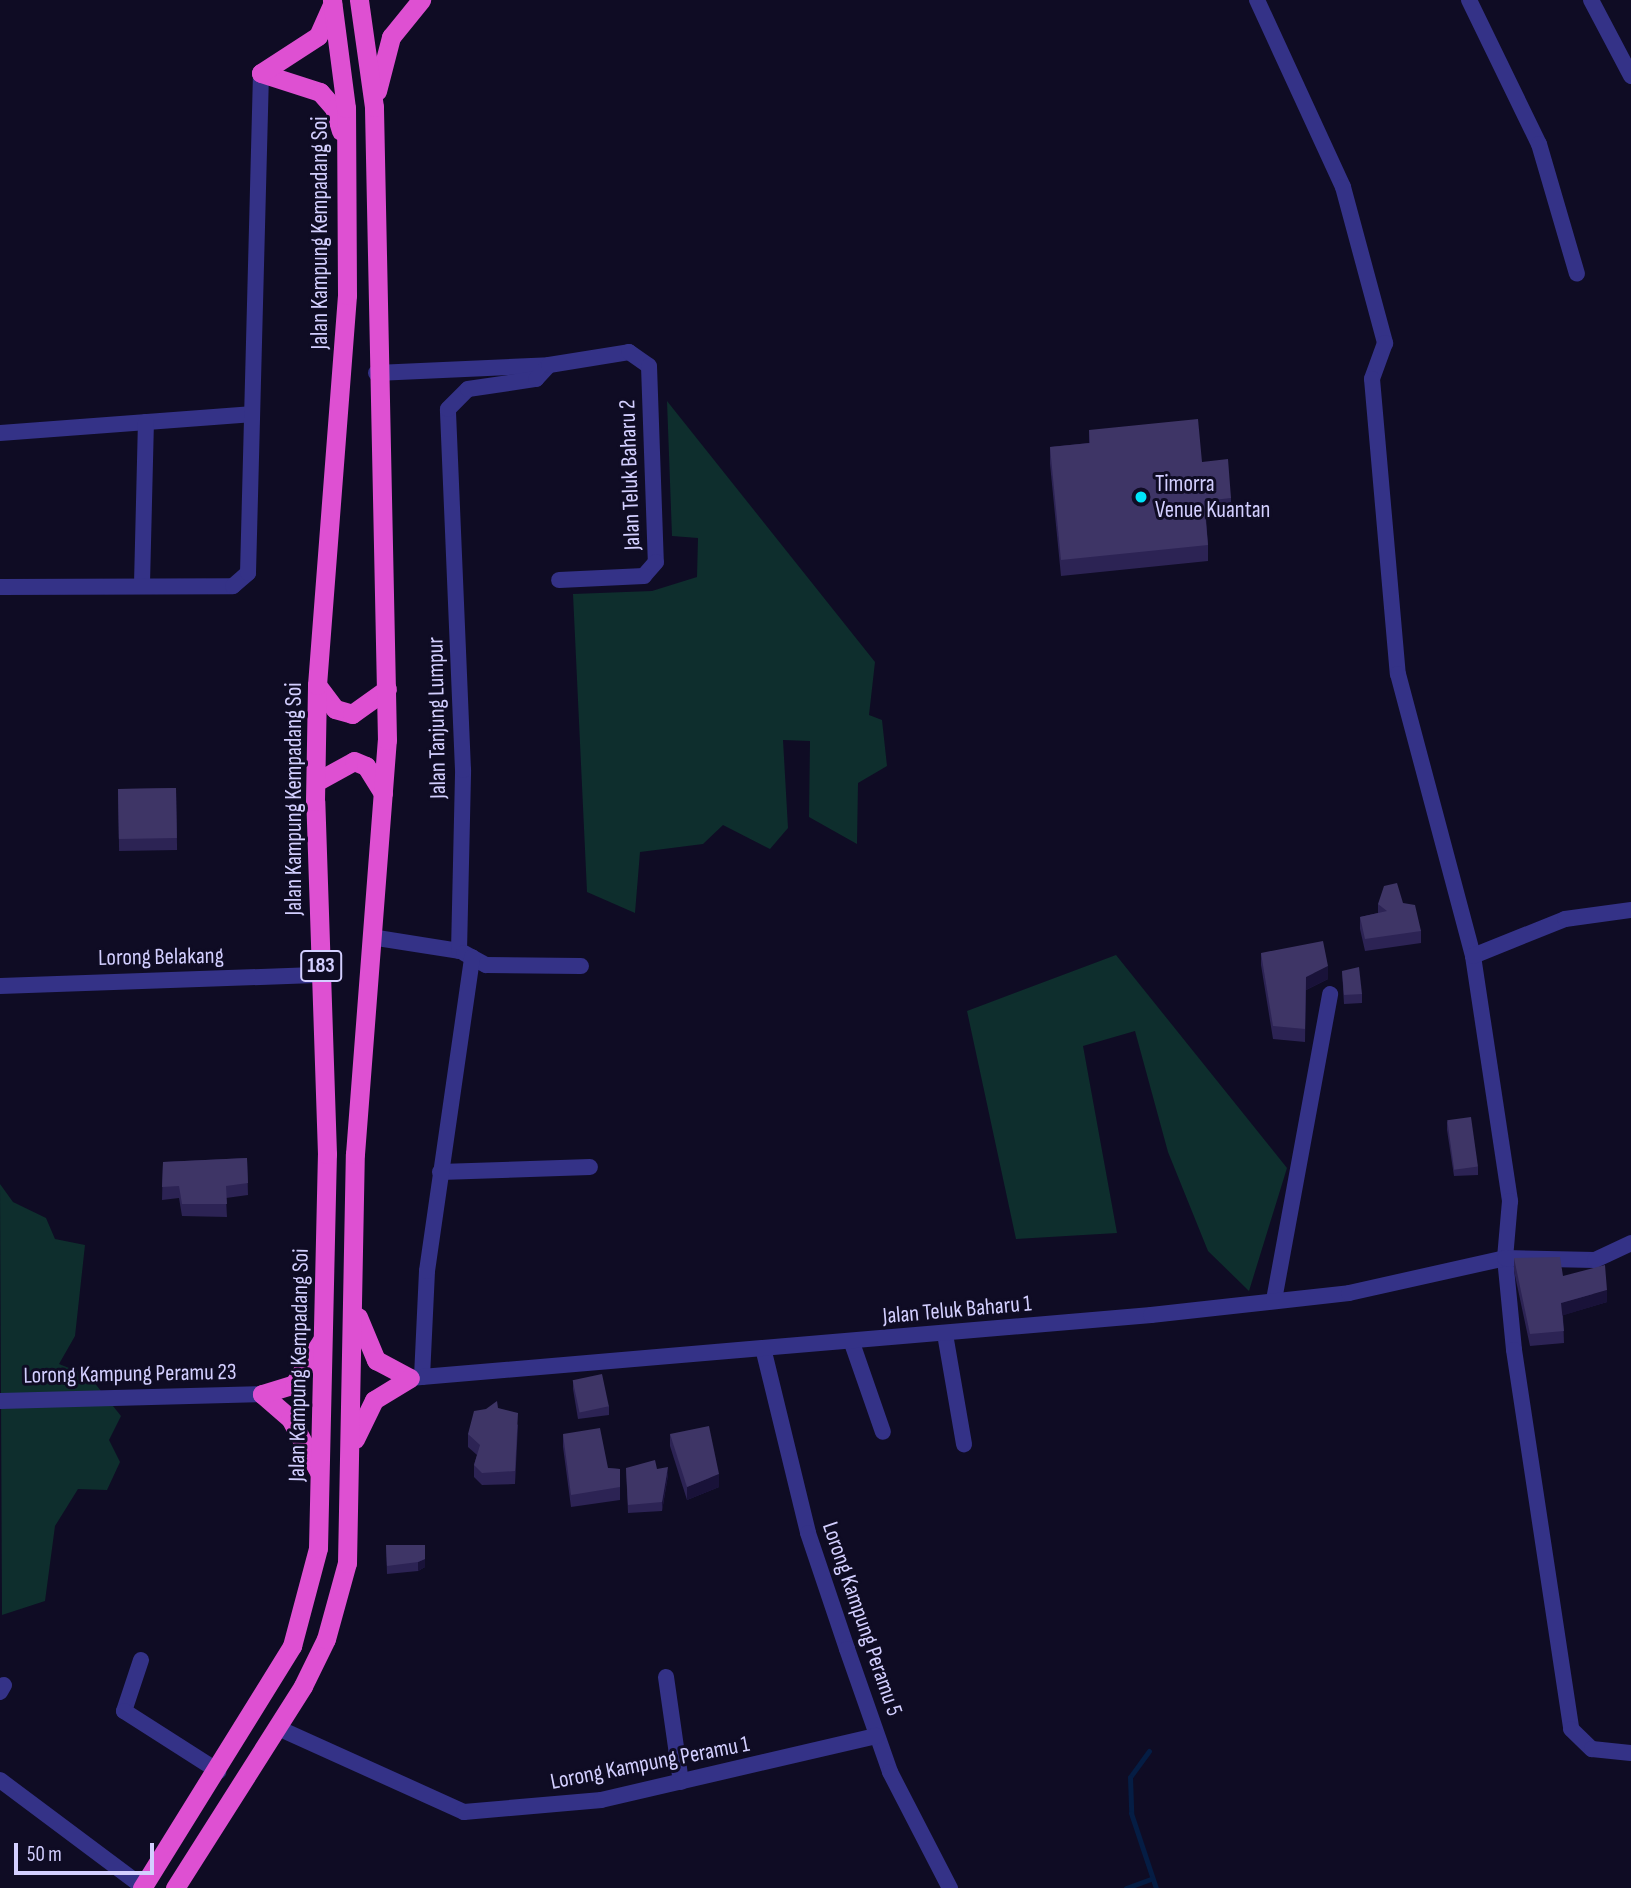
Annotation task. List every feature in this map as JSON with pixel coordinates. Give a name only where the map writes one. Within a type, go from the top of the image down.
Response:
[{"type":"highway","name":"183","points":[[175,1888],[278,1728],[326,1639],[342,1592],[350,1449],[355,1154],[384,794],[387,689],[376,373],[374,107],[359,0]]},
{"type":"highway","points":[[374,107],[391,37],[421,0]]},
{"type":"highway","points":[[261,73],[318,36],[333,1]]},
{"type":"highway","name":"Jalan Kampung Kempadang Soi","points":[[142,1888],[272,1683],[304,1615],[314,1579],[321,1476],[325,1335],[322,975],[316,782],[317,685],[344,381],[346,150],[333,1]]},
{"type":"highway","points":[[261,73],[320,92],[334,108],[346,150]]},
{"type":"highway","points":[[317,685],[335,709],[352,714],[387,689]]},
{"type":"highway","points":[[316,782],[354,761],[366,766],[384,794]]},
{"type":"highway","points":[[352,1299],[369,1350],[416,1377]]},
{"type":"highway","points":[[262,1394],[294,1384],[325,1335]]},
{"type":"highway","points":[[350,1449],[374,1400],[416,1377]]},
{"type":"highway","points":[[262,1394],[290,1418],[321,1476]]},
{"type":"street","points":[[1257,0],[1343,187],[1385,343],[1372,379],[1398,674],[1473,956],[1507,1174],[1505,1258],[1571,1729],[1579,1743],[1592,1749],[1631,1752]]},
{"type":"street","points":[[1469,0],[1539,144],[1577,274]]},
{"type":"street","points":[[1591,0],[1631,76]]},
{"type":"street","points":[[0,587],[142,584],[233,586],[248,573],[250,414],[261,73]]},
{"type":"street","name":"Jalan Teluk Baharu 2","points":[[549,365],[629,352],[649,366],[656,562],[644,576],[559,580]]},
{"type":"street","points":[[376,373],[549,365]]},
{"type":"street","name":"Jalan Tanjung Lumpur","points":[[416,1377],[466,954],[463,770],[446,423],[455,398],[468,389],[536,379],[549,365]]},
{"type":"street","points":[[0,433],[250,414]]},
{"type":"street","points":[[142,584],[146,422]]},
{"type":"street","points":[[1473,956],[1565,919],[1631,910]]},
{"type":"street","points":[[371,937],[466,954],[486,965],[581,966]]},
{"type":"street","name":"Lorong Belakang","points":[[0,986],[322,975]]},
{"type":"street","points":[[1274,1300],[1330,994]]},
{"type":"street","points":[[440,1171],[590,1167]]},
{"type":"street","name":"Jalan Teluk Baharu 1","points":[[416,1377],[764,1352],[1349,1293],[1505,1258],[1595,1260],[1631,1243]]},
{"type":"street","points":[[945,1334],[964,1444]]},
{"type":"street","points":[[852,1343],[883,1432]]},
{"type":"street","name":"Lorong Kampung Peramu 5","points":[[764,1352],[808,1533],[877,1736],[950,1888]]},
{"type":"street","name":"Lorong Kampung Peramu 23","points":[[0,1401],[262,1394]]},
{"type":"street","points":[[141,1660],[124,1711],[218,1772]]},
{"type":"street","points":[[666,1676],[681,1782]]},
{"type":"street","name":"Lorong Kampung Peramu 1","points":[[278,1728],[464,1812],[601,1800],[877,1736]]},
{"type":"street","points":[[0,1780],[142,1888]]},
{"type":"green space","points":[[667,401],[875,662],[869,715],[882,720],[887,766],[858,783],[857,844],[809,817],[810,741],[783,740],[788,828],[770,849],[723,825],[703,844],[640,852],[635,913],[587,892],[573,594],[652,591],[697,577],[698,538],[672,536]]},
{"type":"green space","points":[[1116,955],[1287,1168],[1249,1291],[1208,1251],[1168,1152],[1135,1031],[1083,1046],[1117,1233],[1016,1239],[967,1011]]},
{"type":"green space","points":[[0,1184],[13,1202],[46,1218],[55,1239],[85,1245],[75,1336],[59,1364],[89,1376],[121,1416],[109,1440],[120,1462],[107,1490],[78,1489],[55,1526],[45,1601],[2,1615]]},
{"type":"building","name":"Timorra Venue Kuantan","points":[[1198,419],[1202,462],[1228,459],[1231,498],[1204,501],[1208,545],[1061,560],[1050,447],[1090,443],[1089,430]]},
{"type":"building","points":[[176,788],[177,838],[119,839],[118,789]]},
{"type":"building","points":[[1397,883],[1403,903],[1415,905],[1421,931],[1365,939],[1360,917],[1387,911],[1378,904],[1384,886]]},
{"type":"building","points":[[1323,941],[1328,966],[1306,977],[1305,1029],[1273,1026],[1261,953]]},
{"type":"building","points":[[1359,967],[1362,994],[1344,995],[1342,971]]},
{"type":"building","points":[[1471,1117],[1478,1167],[1454,1170],[1447,1120]]},
{"type":"building","points":[[247,1158],[248,1183],[226,1186],[227,1204],[182,1204],[179,1186],[162,1187],[163,1162]]},
{"type":"building","points":[[1560,1257],[1563,1276],[1605,1265],[1607,1290],[1561,1303],[1564,1331],[1530,1334],[1514,1258]]},
{"type":"building","points":[[602,1374],[609,1406],[580,1413],[573,1380]]},
{"type":"building","points":[[497,1401],[498,1408],[518,1413],[515,1471],[482,1473],[474,1465],[480,1445],[468,1434],[474,1411],[486,1409]]},
{"type":"building","points":[[709,1426],[719,1474],[687,1487],[670,1434]]},
{"type":"building","points":[[600,1428],[608,1468],[620,1469],[620,1487],[571,1495],[563,1434]]},
{"type":"building","points":[[655,1460],[657,1469],[668,1467],[662,1502],[628,1505],[626,1468]]},
{"type":"building","points":[[386,1545],[425,1545],[425,1559],[387,1566]]},
{"type":"waterway","points":[[1149,1751],[1130,1777],[1131,1813],[1156,1888]]},
{"type":"waterway","points":[[1126,1888],[1151,1879]]},
{"type":"place","name":"Timorra Venue Kuantan","points":[[1141,497]]}]
